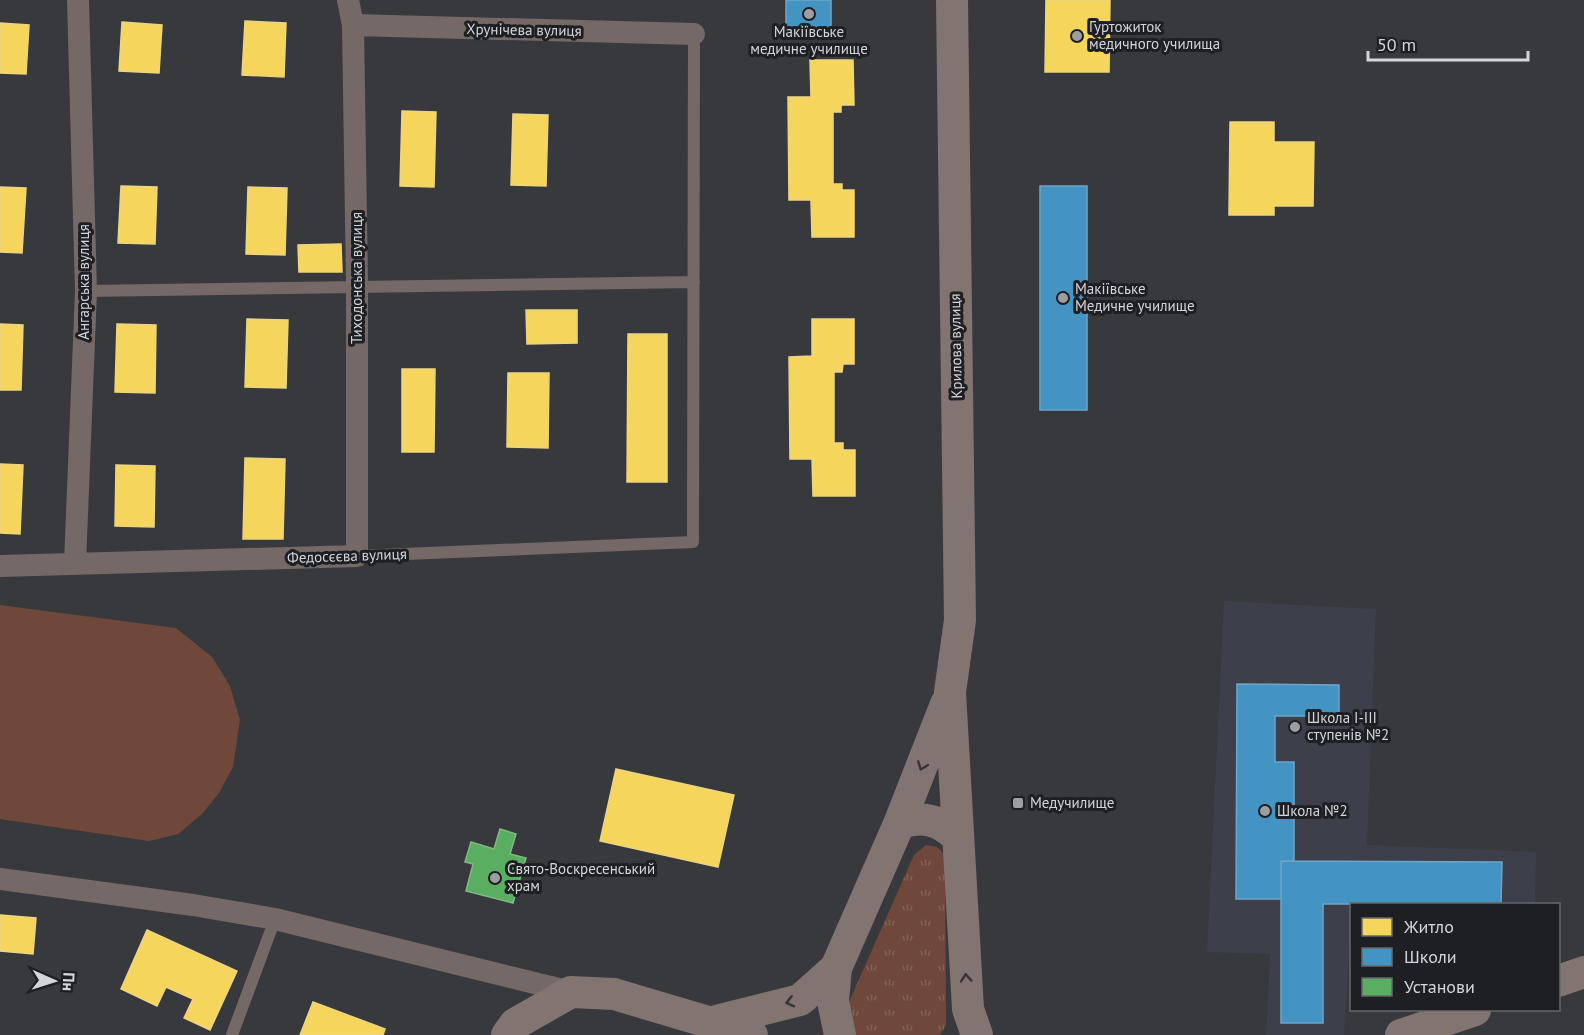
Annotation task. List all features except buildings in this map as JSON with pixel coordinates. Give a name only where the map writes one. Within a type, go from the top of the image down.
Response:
[{"type":"main road","name":"Крилова вулиця","points":[[950,692],[960,620],[952,0]]},
{"type":"main road","points":[[840,1035],[833,1002],[836,968],[899,824],[950,692]]},
{"type":"main road","points":[[950,692],[957,837],[972,1022],[950,1035]]},
{"type":"main road","points":[[899,824],[912,819],[944,824],[957,837]]},
{"type":"main road","points":[[712,1022],[800,1000],[836,968]]},
{"type":"main road","points":[[507,1035],[515,1023],[571,992],[614,994],[752,1035]]},
{"type":"main road","points":[[1401,1035],[1472,1011]]},
{"type":"street","name":"Ангарська вулиця","points":[[75,563],[86,291],[78,0]]},
{"type":"street","name":"Тиходонська вулиця","points":[[348,0],[353,25],[357,285],[357,556]]},
{"type":"street","name":"Хрунічева вулиця","points":[[353,25],[694,34]]},
{"type":"street","name":"Федосєєва вулиця","points":[[0,566],[357,556]]},
{"type":"street","points":[[0,879],[193,905],[275,919],[571,992]]},
{"type":"lane","points":[[86,291],[357,285],[694,282],[694,34]]},
{"type":"lane","name":"Федосєєва вулиця","points":[[357,556],[693,542],[694,282]]},
{"type":"lane","points":[[232,1035],[275,919]]},
{"type":"shaded area","name":"Школа I-III ступенів №2","points":[[1224,601],[1376,609],[1367,845],[1536,852],[1535,903],[1350,903],[1344,1035],[1266,1035],[1270,954],[1207,952]]},
{"type":"green space","points":[[0,605],[176,628],[212,657],[230,686],[240,720],[233,767],[219,793],[202,814],[178,834],[149,841],[0,819]]},
{"type":"green space","points":[[926,845],[937,847],[945,855],[946,1025],[940,1035],[852,1035],[849,1002],[914,855]]},
{"type":"place","name":"Макіївське медичне училище","points":[[809,14]]},
{"type":"place","name":"Гуртожиток медичного училища","points":[[1077,36]]},
{"type":"place","name":"Макіївське Медичне училище","points":[[1063,298]]},
{"type":"place","name":"Школа I-III ступенів №2","points":[[1295,727]]},
{"type":"place","name":"Медучилище","points":[[1018,803]]},
{"type":"place","name":"Школа №2","points":[[1265,811]]},
{"type":"place","name":"Свято-Воскресенський храм","points":[[495,878]]}]
